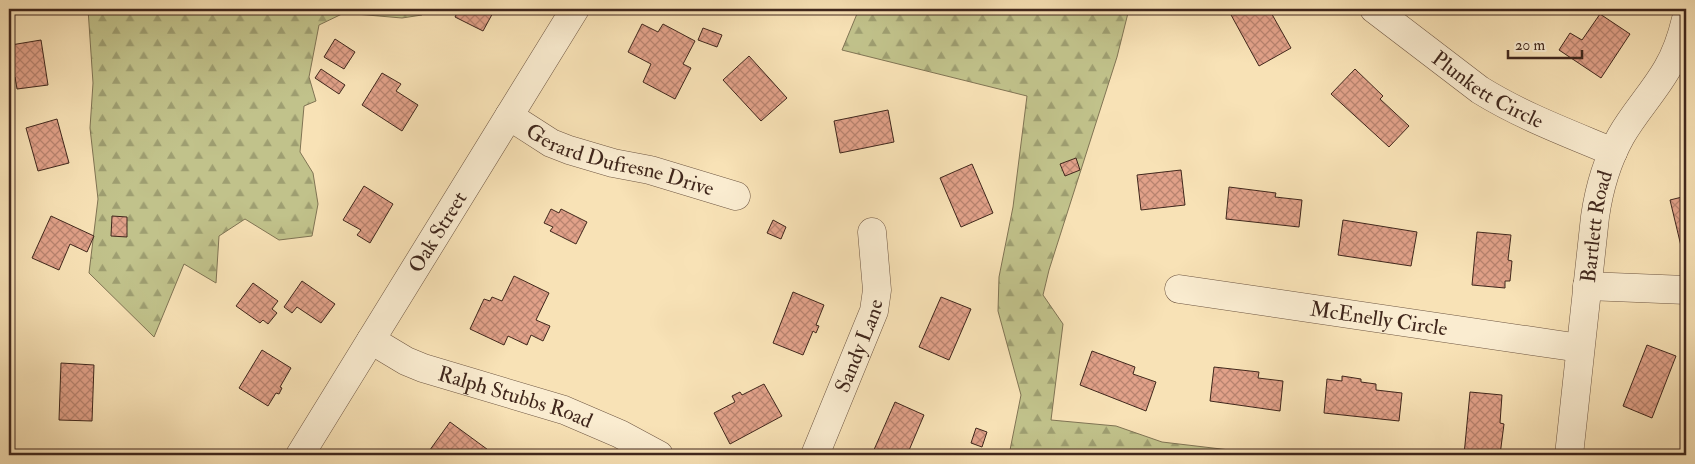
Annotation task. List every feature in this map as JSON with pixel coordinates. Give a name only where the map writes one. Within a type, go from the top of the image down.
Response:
[{"type":"street","name":"Oak Street","points":[[300,455],[575,9]]},
{"type":"street","name":"Plunkett Circle","points":[[1374,9],[1480,90],[1496,100],[1526,116],[1613,152]]},
{"type":"street","name":"Bartlett Road","points":[[1569,455],[1598,200],[1606,167],[1628,125],[1667,69],[1682,35],[1686,19]]},
{"type":"street","name":"Gerard Dufresne Drive","points":[[509,116],[552,143],[568,150],[613,163],[650,170],[736,196]]},
{"type":"street","name":"Sandy Lane","points":[[815,455],[874,311],[877,290],[872,232]]},
{"type":"street","points":[[1587,286],[1622,289],[1686,290]]},
{"type":"street","name":"McEnelly Circle","points":[[1179,289],[1580,348]]},
{"type":"street","name":"Ralph Stubbs Road","points":[[371,340],[406,361],[423,368],[564,410],[620,434],[660,455]]},
{"type":"green space","points":[[88,9],[423,9],[422,15],[402,18],[344,13],[319,25],[309,77],[316,101],[304,106],[300,152],[313,173],[318,204],[312,236],[279,240],[245,219],[219,236],[216,283],[184,264],[154,337],[89,273],[98,199],[90,128],[93,83]]},
{"type":"green space","points":[[859,9],[1129,9],[1117,57],[1049,270],[1043,295],[1063,324],[1051,420],[1116,426],[1162,442],[1272,455],[1009,455],[1021,395],[998,311],[999,277],[1013,207],[1027,96],[842,50]]},
{"type":"building","points":[[459,9],[495,9],[483,31],[455,17]]},
{"type":"building","points":[[1238,9],[1269,9],[1291,48],[1259,66],[1230,13]]},
{"type":"building","points":[[1450,9],[1476,9],[1476,12],[1450,13]]},
{"type":"building","points":[[1600,14],[1630,34],[1601,78],[1559,50],[1570,33],[1582,40]]},
{"type":"building","points":[[642,24],[658,32],[663,24],[695,41],[683,64],[691,68],[675,99],[643,82],[651,64],[628,52]]},
{"type":"building","points":[[703,28],[722,35],[717,47],[698,40]]},
{"type":"building","points":[[335,39],[355,52],[344,69],[324,57]]},
{"type":"building","points":[[41,40],[48,85],[17,89],[15,77],[11,78],[10,68],[14,67],[11,45]]},
{"type":"building","points":[[749,56],[787,98],[761,121],[723,80]]},
{"type":"building","points":[[321,69],[345,85],[339,94],[315,78]]},
{"type":"building","points":[[1355,69],[1383,96],[1380,99],[1409,126],[1389,147],[1331,94]]},
{"type":"building","points":[[382,73],[401,84],[396,91],[418,105],[402,131],[362,105]]},
{"type":"building","points":[[888,110],[894,142],[840,153],[834,121]]},
{"type":"building","points":[[57,119],[69,163],[38,171],[26,128]]},
{"type":"building","points":[[1076,158],[1080,170],[1065,176],[1060,164]]},
{"type":"building","points":[[972,164],[993,213],[961,227],[940,178]]},
{"type":"building","points":[[1181,170],[1185,205],[1141,210],[1137,175]]},
{"type":"building","points":[[364,186],[393,204],[370,243],[357,235],[361,230],[343,220]]},
{"type":"building","points":[[1229,187],[1276,193],[1275,197],[1302,200],[1299,227],[1226,219]]},
{"type":"building","points":[[1686,196],[1686,245],[1681,246],[1670,200]]},
{"type":"building","points":[[551,209],[559,213],[561,209],[587,222],[576,244],[550,231],[553,227],[544,223]]},
{"type":"building","points":[[51,216],[94,236],[87,252],[70,244],[59,270],[32,258]]},
{"type":"building","points":[[112,216],[127,217],[127,237],[111,236]]},
{"type":"building","points":[[773,220],[786,227],[781,239],[767,233]]},
{"type":"building","points":[[1343,220],[1417,232],[1411,266],[1338,255]]},
{"type":"building","points":[[1477,232],[1511,235],[1508,260],[1512,261],[1510,281],[1505,281],[1505,288],[1472,285]]},
{"type":"building","points":[[514,276],[549,293],[536,320],[550,326],[543,341],[531,335],[527,345],[508,336],[504,345],[470,329],[484,299],[490,301],[492,297],[502,301]]},
{"type":"building","points":[[302,281],[335,304],[321,323],[297,307],[292,313],[284,307]]},
{"type":"building","points":[[253,283],[278,301],[272,309],[277,313],[268,324],[263,320],[260,323],[236,306]]},
{"type":"building","points":[[793,292],[824,305],[816,325],[819,326],[816,333],[813,331],[803,355],[773,343]]},
{"type":"building","points":[[941,297],[971,309],[949,360],[919,347]]},
{"type":"building","points":[[1647,345],[1676,356],[1652,418],[1623,406]]},
{"type":"building","points":[[262,350],[291,368],[280,387],[282,388],[279,394],[276,393],[268,406],[239,388]]},
{"type":"building","points":[[1092,351],[1135,367],[1133,374],[1156,382],[1146,411],[1080,385]]},
{"type":"building","points":[[61,363],[94,365],[92,421],[59,420]]},
{"type":"building","points":[[1214,367],[1259,372],[1258,378],[1283,381],[1280,411],[1210,401]]},
{"type":"building","points":[[1342,376],[1376,384],[1376,390],[1402,393],[1399,421],[1324,413],[1327,379],[1342,381]]},
{"type":"building","points":[[764,384],[782,416],[730,444],[714,413],[735,402],[732,396],[740,392],[742,395]]},
{"type":"building","points":[[1470,392],[1502,395],[1500,423],[1504,424],[1500,455],[1464,455]]},
{"type":"building","points":[[895,402],[924,415],[907,455],[881,455],[873,452]]},
{"type":"building","points":[[450,422],[495,455],[427,454]]},
{"type":"building","points":[[976,428],[987,432],[982,447],[971,443]]}]
